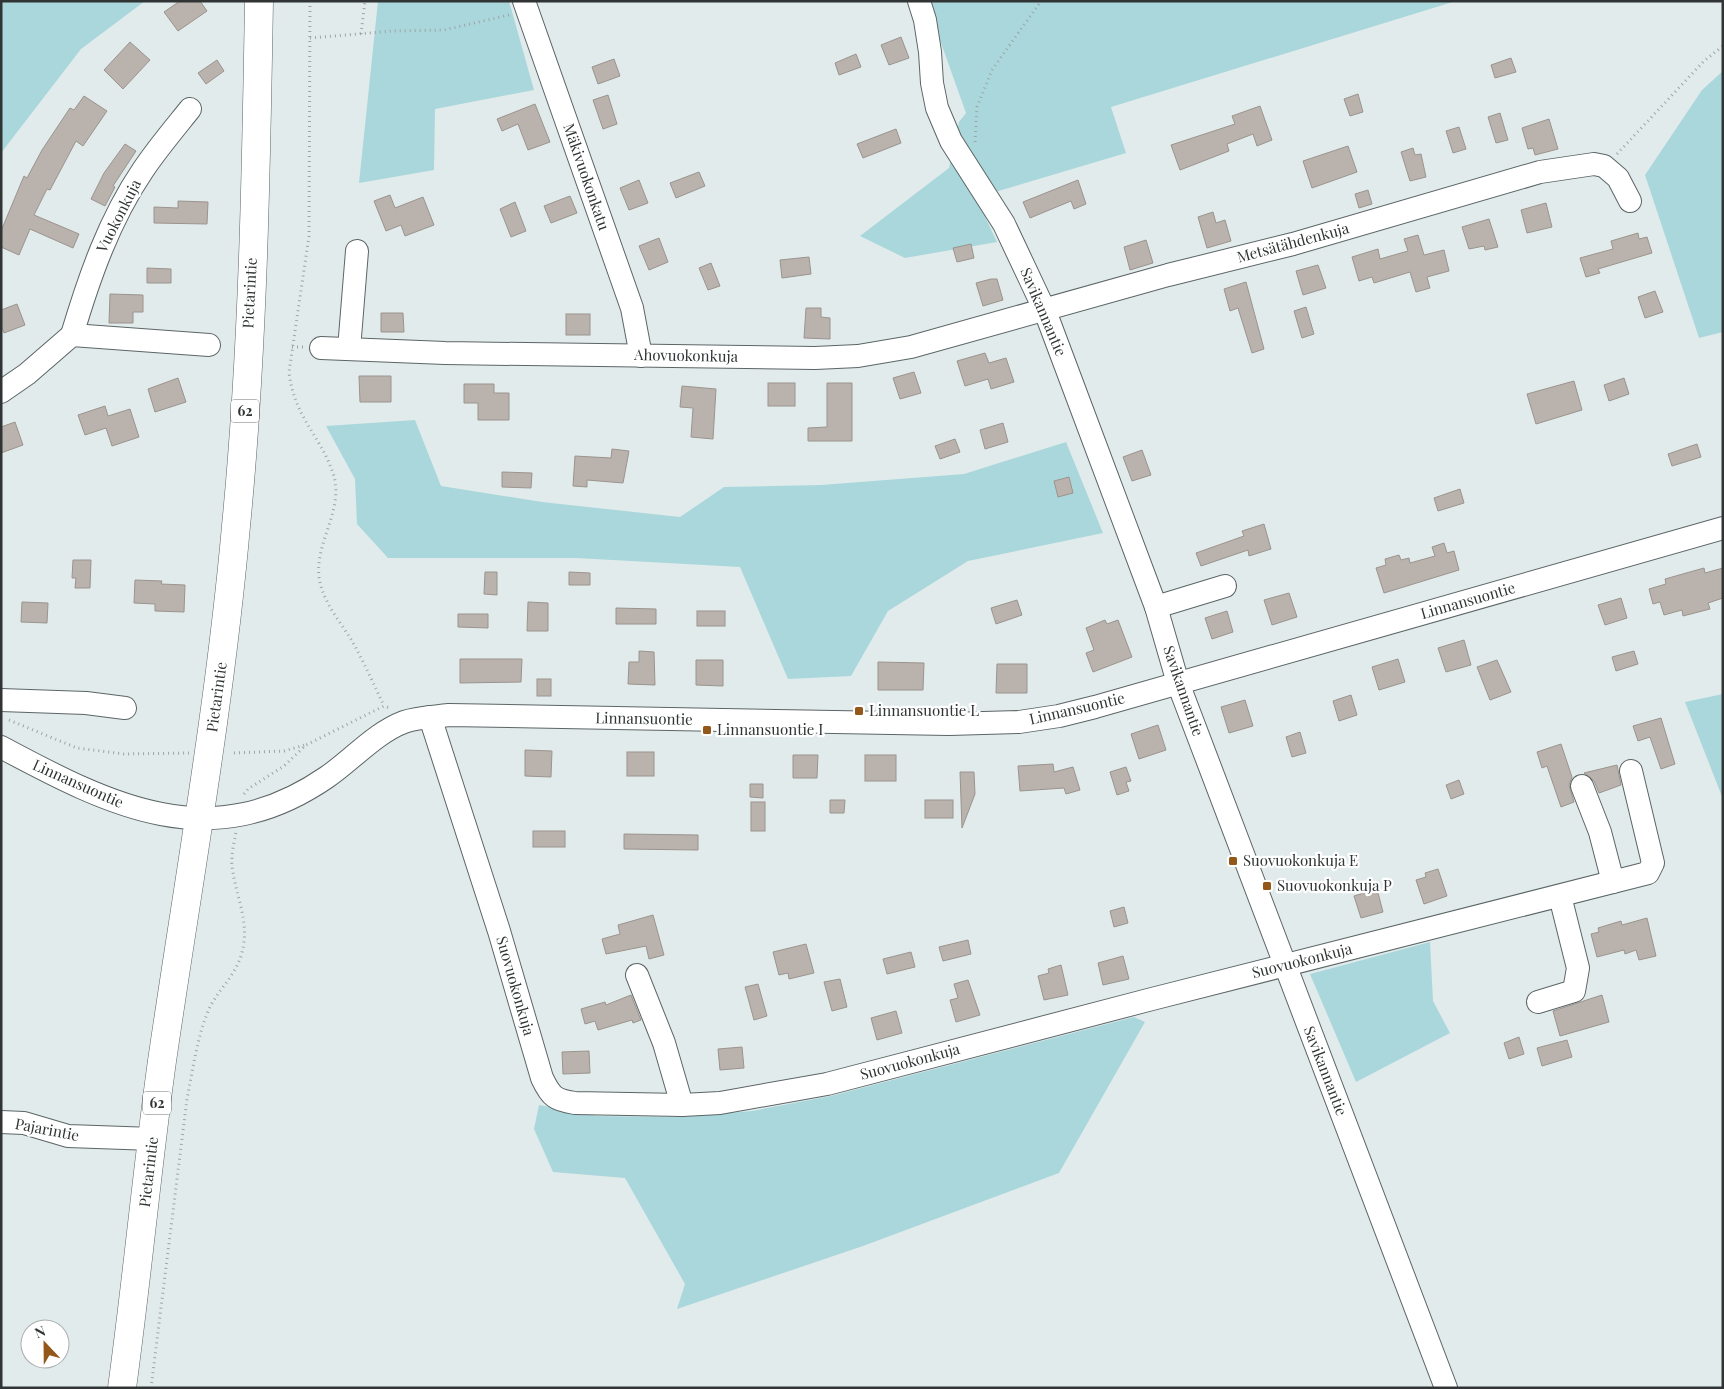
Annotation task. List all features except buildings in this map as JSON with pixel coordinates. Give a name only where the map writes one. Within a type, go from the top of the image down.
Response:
[{"type":"main road","name":"Pietarintie","points":[[122,1388],[162,1064],[224,641],[244,430],[255,186],[259,1]]},
{"type":"street","name":"Savikannantie","points":[[919,1],[926,28],[932,83],[937,108],[964,165],[986,193],[1004,224],[1045,311],[1156,607],[1178,682],[1446,1388]]},
{"type":"street","name":"Mäkivuokonkatu","points":[[525,6],[632,308],[641,356]]},
{"type":"street","name":"Vuokonkuja","points":[[72,335],[88,282],[113,222],[143,170],[190,109]]},
{"type":"street","name":"Metsätähdenkuja","points":[[1045,311],[1168,275],[1293,244],[1540,172],[1594,164],[1604,166]]},
{"type":"street","points":[[1604,166],[1618,178],[1630,201]]},
{"type":"street","points":[[349,349],[357,251]]},
{"type":"street","name":"Ahovuokonkuja","points":[[321,348],[641,356],[815,358],[858,356],[911,347],[1045,311]]},
{"type":"street","points":[[1,392],[27,374],[72,335],[209,345]]},
{"type":"street","name":"Linnansuontie","points":[[1,747],[92,793],[134,809],[173,818],[199,819],[262,810],[284,803],[330,776],[389,730],[403,722],[430,717],[449,715],[949,724],[1019,722],[1059,716],[1095,707],[1723,528]]},
{"type":"street","points":[[1156,607],[1225,586]]},
{"type":"street","points":[[1,700],[86,703],[125,708]]},
{"type":"street","name":"Suovuokonkuja","points":[[430,717],[499,931],[533,1052],[548,1090],[558,1100],[575,1103],[682,1105],[752,1099],[827,1084],[1648,873],[1653,863],[1631,770]]},
{"type":"street","points":[[1582,786],[1600,832],[1613,882]]},
{"type":"street","points":[[1538,1002],[1574,991],[1578,968],[1560,896]]},
{"type":"street","points":[[637,975],[664,1043],[682,1105]]},
{"type":"street","name":"Pajarintie","points":[[1,1122],[24,1123],[68,1136],[153,1139]]},
{"type":"path","points":[[361,34],[365,1]]},
{"type":"path","points":[[964,165],[975,148],[977,107],[992,70],[1041,1]]},
{"type":"path","points":[[310,38],[444,30],[525,6]]},
{"type":"path","points":[[1604,166],[1631,140],[1704,61],[1723,46]]},
{"type":"path","points":[[152,1388],[185,1117],[195,1060],[203,1026],[210,1007],[232,977],[241,958],[244,941],[244,924],[232,866],[238,814],[243,796],[248,789],[284,766],[306,745],[333,729],[384,706]]},
{"type":"path","points":[[2,720],[20,724],[77,748],[124,754],[191,753]]},
{"type":"path","points":[[234,753],[284,751],[306,745]]},
{"type":"shaded area","points":[[1,1],[145,1],[81,49],[1,153]]},
{"type":"shaded area","points":[[378,1],[509,1],[534,90],[435,109],[434,170],[359,183]]},
{"type":"shaded area","points":[[926,1],[1456,1],[1111,107],[1126,153],[995,192],[978,202],[997,242],[905,258],[860,236],[949,168],[959,122],[966,113]]},
{"type":"shaded area","points":[[1723,71],[1723,332],[1699,338],[1645,175],[1702,90]]},
{"type":"shaded area","points":[[415,420],[441,486],[542,502],[680,517],[724,487],[821,485],[964,474],[1066,442],[1103,533],[968,561],[888,611],[851,676],[788,679],[740,567],[576,558],[388,558],[357,524],[355,479],[326,426]]},
{"type":"shaded area","points":[[1723,694],[1723,799],[1685,702]]},
{"type":"shaded area","points":[[1430,942],[1433,1001],[1450,1033],[1356,1082],[1310,974]]},
{"type":"shaded area","points":[[1134,1017],[1145,1022],[1059,1173],[863,1246],[677,1309],[685,1284],[625,1178],[553,1172],[534,1129],[539,1105],[597,1116],[679,1117],[752,1111],[831,1096]]},
{"type":"place","name":"Linnansuontie L","points":[[859,711]]},
{"type":"place","name":"Linnansuontie I","points":[[707,730]]},
{"type":"place","name":"Suovuokonkuja E","points":[[1233,861]]},
{"type":"place","name":"Suovuokonkuja P","points":[[1267,886]]}]
